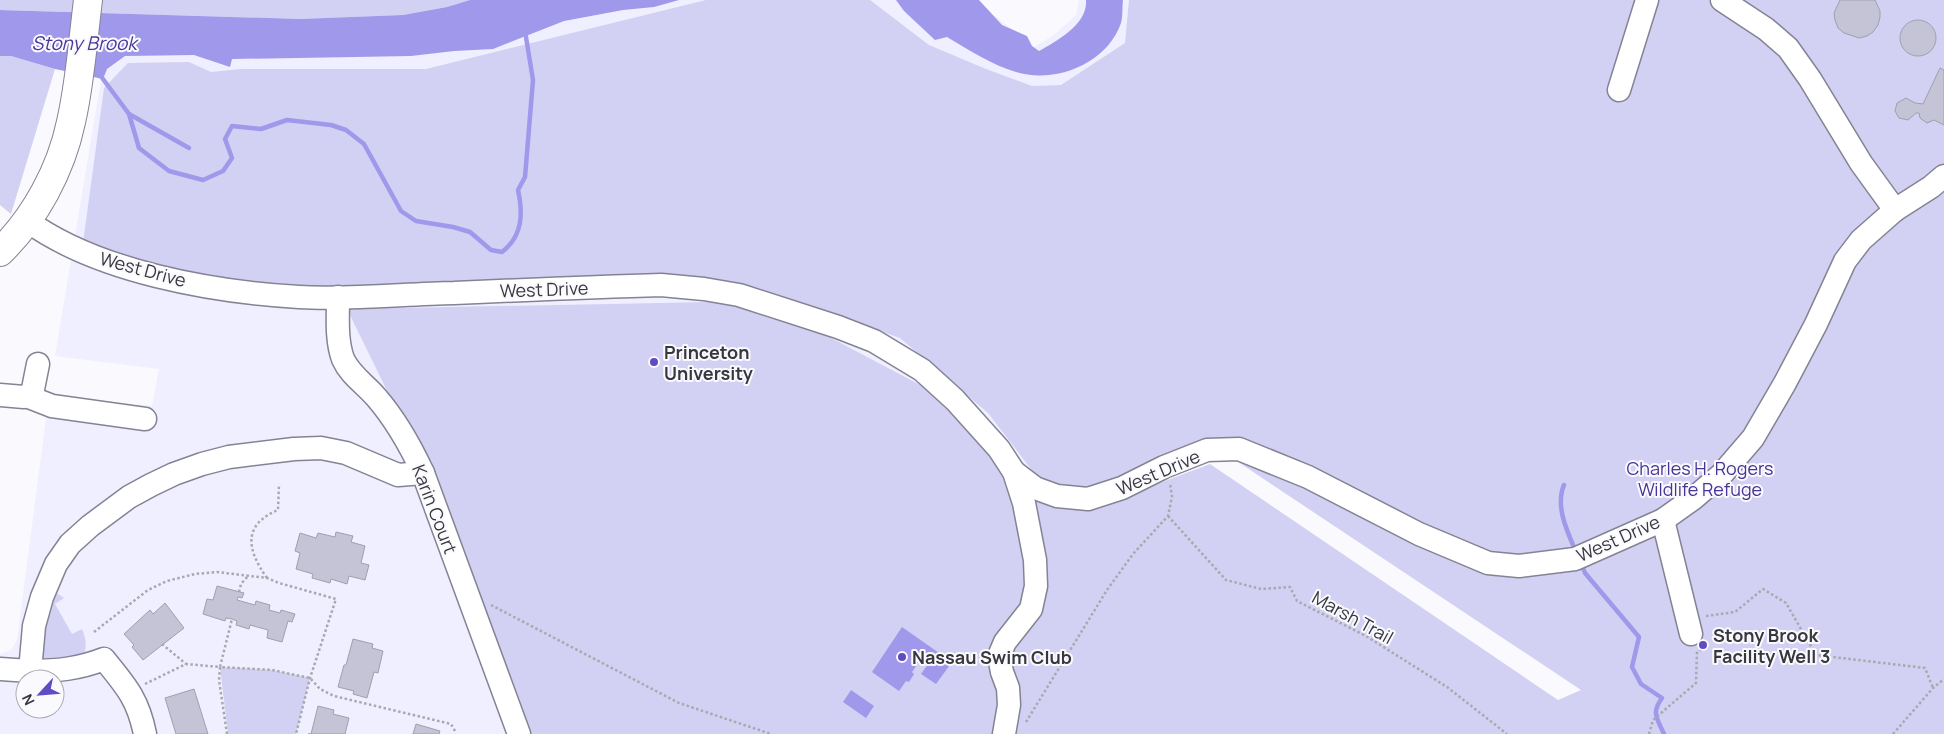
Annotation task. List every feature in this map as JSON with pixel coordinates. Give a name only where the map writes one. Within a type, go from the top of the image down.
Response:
[{"type":"main road","points":[[0,252],[17,234],[42,195],[58,165],[71,122],[88,0]]},
{"type":"street","points":[[1619,90],[1648,0]]},
{"type":"street","points":[[1722,0],[1766,29],[1788,48],[1894,210]]},
{"type":"street","name":"West Drive","points":[[1014,472],[1035,488],[1057,496],[1088,499],[1122,488],[1164,467],[1207,450],[1239,449],[1308,477],[1419,534],[1488,563],[1519,566],[1579,557],[1663,520],[1694,498],[1722,474],[1753,438],[1798,358],[1844,261],[1861,240],[1894,210],[1931,187],[1944,176]]},
{"type":"street","name":"West Drive","points":[[26,220],[52,237],[90,254],[128,267],[176,280],[262,294],[338,298],[662,285],[704,288],[739,295],[838,327],[874,341],[922,370],[955,400],[999,449],[1014,472],[1024,503],[1036,560],[1036,586],[1031,608],[1005,642],[1000,656],[1002,672],[1008,688],[1012,730]]},
{"type":"street","name":"Karin Court","points":[[338,298],[339,343],[343,359],[350,372],[375,395],[408,441],[423,473],[519,734]]},
{"type":"street","points":[[29,397],[33,392],[38,364]]},
{"type":"street","points":[[0,395],[29,397],[52,406],[145,419]]},
{"type":"street","points":[[30,669],[34,626],[42,597],[56,564],[70,544],[83,532],[113,508],[151,485],[174,474],[220,460],[294,449],[322,448],[346,453],[398,475],[423,473]]},
{"type":"street","points":[[1663,520],[1689,626]]},
{"type":"street","points":[[65,670],[80,668],[104,659],[130,691],[141,716],[145,734]]},
{"type":"street","points":[[0,669],[15,670]]},
{"type":"path","points":[[1012,730],[1026,722],[1107,590],[1133,554],[1168,516],[1172,497],[1170,483],[1164,467]]},
{"type":"path","points":[[267,578],[252,553],[251,540],[256,527],[266,515],[278,510],[279,485]]},
{"type":"path","name":"Marsh Trail","points":[[1168,516],[1226,580],[1262,589],[1290,587],[1297,601],[1366,636],[1447,687],[1507,734]]},
{"type":"path","points":[[94,632],[148,590],[167,581],[195,574],[218,572],[267,578],[336,599],[310,678],[296,734]]},
{"type":"path","points":[[239,592],[241,584],[249,576]]},
{"type":"path","points":[[1649,734],[1653,720],[1696,683],[1698,655],[1689,626],[1735,612],[1762,590],[1786,603],[1816,655],[1925,668],[1933,688]]},
{"type":"path","points":[[467,592],[679,703],[771,734]]},
{"type":"path","points":[[227,734],[219,680],[220,667],[232,619]]},
{"type":"path","points":[[162,644],[186,664]]},
{"type":"path","points":[[130,691],[186,664],[272,670],[310,678],[320,689],[334,696],[451,724],[455,731]]},
{"type":"path","points":[[1893,734],[1933,688],[1944,679]]},
{"type":"shaded area","name":"Princeton University","points":[[446,0],[975,0],[1034,47],[1054,35],[1076,15],[1079,0],[1390,0],[1004,734],[0,734],[0,654],[11,650],[17,640],[49,395],[152,406],[159,369],[55,356],[113,7]]},
{"type":"green space","points":[[0,0],[470,0],[447,7],[403,15],[300,19],[0,10]]},
{"type":"green space","name":"Charles H. Rogers Wildlife Refuge","points":[[706,0],[870,0],[929,45],[1032,86],[1061,85],[1125,43],[1129,0],[1944,0],[1944,734],[528,734],[457,534],[347,309],[761,301],[924,387],[1043,503],[1093,508],[1210,464],[1558,700],[1581,690],[1217,448],[1092,490],[1041,482],[988,413],[900,338],[792,300],[730,282],[354,289],[258,283],[158,266],[83,243],[104,88],[128,63],[189,62],[211,72],[241,69],[426,69]]},
{"type":"green space","points":[[0,56],[11,56],[55,69],[11,214],[0,205]]},
{"type":"green space","points":[[58,594],[64,598],[55,604],[72,634],[82,629],[86,647],[82,658],[45,662],[41,657],[45,618],[54,595]]},
{"type":"green space","points":[[220,667],[272,670],[310,678],[296,734],[228,734]]},
{"type":"water","name":"Stony Brook","points":[[470,0],[679,0],[654,7],[623,10],[564,21],[493,49],[411,56],[232,59],[230,67],[194,55],[125,56],[107,69],[103,79],[55,69],[11,56],[0,56],[0,10],[300,19],[403,15],[447,7]]},
{"type":"water","points":[[896,0],[979,0],[1002,25],[1027,36],[1032,46],[1039,51],[1062,37],[1077,24],[1085,9],[1086,0],[1123,0],[1121,23],[1114,37],[1104,50],[1092,60],[1063,73],[1031,75],[998,65],[947,37],[935,40],[904,11]]},
{"type":"water","name":"Nassau Swim Club","points":[[902,627],[952,662],[936,684],[921,674],[931,660],[924,655],[912,672],[914,674],[909,682],[906,681],[899,691],[872,672]]},
{"type":"water","points":[[851,690],[874,706],[866,718],[843,702]]},
{"type":"building","points":[[1840,0],[1875,0],[1880,11],[1880,17],[1878,25],[1873,32],[1859,38],[1844,33],[1838,28],[1834,13]]},
{"type":"building","points":[[1918,20],[1925,21],[1931,25],[1935,31],[1935,45],[1931,51],[1925,55],[1918,56],[1911,55],[1905,51],[1901,45],[1900,38],[1901,31],[1905,25],[1911,21]]},
{"type":"building","points":[[1940,68],[1944,70],[1944,125],[1934,120],[1927,123],[1920,118],[1919,113],[1916,113],[1908,120],[1899,118],[1895,111],[1897,103],[1906,98],[1915,103],[1923,104]]},
{"type":"building","points":[[336,532],[353,536],[351,542],[365,546],[361,563],[369,565],[365,580],[349,576],[347,584],[331,579],[330,583],[312,578],[313,574],[296,569],[300,553],[295,551],[300,533],[316,538],[318,533],[335,537]]},
{"type":"building","points":[[217,586],[244,593],[242,598],[238,597],[237,600],[255,605],[256,601],[270,605],[269,610],[280,613],[281,610],[295,614],[292,622],[288,621],[282,642],[267,638],[268,630],[250,625],[249,629],[236,625],[237,621],[232,619],[226,618],[225,621],[203,614],[207,599],[213,600]]},
{"type":"building","points":[[165,603],[184,628],[143,660],[132,647],[134,645],[124,634],[150,610],[153,614]]},
{"type":"building","points":[[353,639],[373,644],[372,648],[383,651],[378,673],[374,672],[367,698],[353,694],[354,691],[338,687]]},
{"type":"building","name":"Stony Brook Facility Well 3","points":[[1706,640],[1708,648],[1700,651],[1698,642]]},
{"type":"building","points":[[194,689],[208,734],[176,734],[165,698]]},
{"type":"building","points":[[318,706],[334,710],[333,714],[349,718],[345,734],[311,734]]},
{"type":"building","points":[[416,724],[440,731],[439,734],[413,734]]},
{"type":"waterway","points":[[100,75],[129,114],[139,148],[169,171],[203,180],[223,171],[232,158],[225,139],[232,126],[261,129],[287,120],[331,125],[346,130],[364,144],[401,211],[416,221],[453,227],[470,232],[491,250],[502,252],[514,239],[521,216],[518,190],[525,177],[533,80],[525,31]]},
{"type":"waterway","points":[[129,114],[189,148]]},
{"type":"waterway","points":[[1564,485],[1561,510],[1576,552]]},
{"type":"waterway","points":[[1581,563],[1585,573],[1639,637],[1632,667],[1641,684],[1662,698],[1657,708],[1656,716],[1664,734]]},
{"type":"place","name":"Princeton University","points":[[654,362]]},
{"type":"place","name":"Stony Brook Facility Well 3","points":[[1703,645]]},
{"type":"place","name":"Nassau Swim Club","points":[[902,657]]}]
